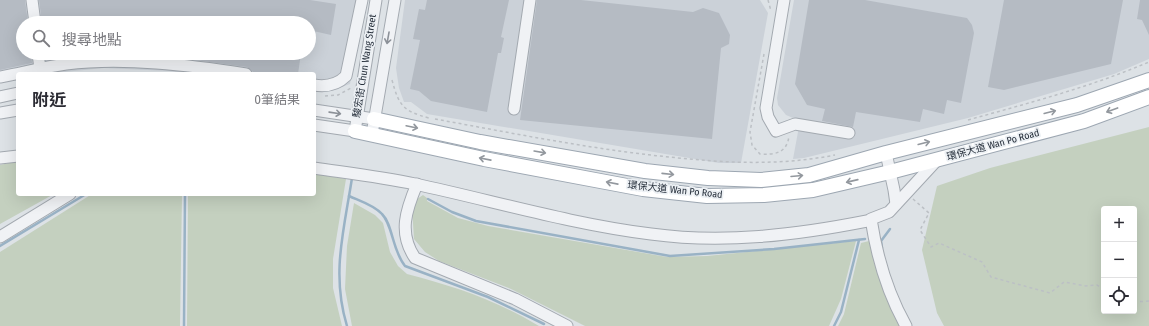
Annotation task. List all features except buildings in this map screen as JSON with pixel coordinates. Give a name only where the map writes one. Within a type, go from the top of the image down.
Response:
[{"type":"main road","name":"環保大道 Wan Po Road","points":[[374,119],[480,142],[645,171],[708,178],[760,180],[809,175],[886,153],[1077,105],[1149,80]]},
{"type":"main road","name":"環保大道 Wan Po Road","points":[[355,131],[484,159],[628,186],[707,196],[764,196],[813,190],[937,160],[1084,121],[1149,97]]},
{"type":"street","points":[[32,0],[34,16]]},
{"type":"street","points":[[316,85],[328,86],[342,80],[346,76],[362,0]]},
{"type":"street","name":"駿宏街 Chun Wang Street","points":[[355,131],[356,116],[376,0]]},
{"type":"street","name":"駿宏街 Chun Wang Street","points":[[372,134],[395,0]]},
{"type":"street","points":[[514,109],[530,0]]},
{"type":"street","points":[[784,0],[766,108],[768,117],[776,130],[795,124],[849,133]]},
{"type":"street","points":[[39,60],[40,69]]},
{"type":"street","points":[[27,72],[66,64],[101,62],[170,64],[231,72]]},
{"type":"street","points":[[0,78],[16,74]]},
{"type":"street","points":[[0,97],[16,93]]},
{"type":"street","points":[[0,114],[16,110]]},
{"type":"street","name":"環保大道 Wan Po Road","points":[[316,110],[374,119]]},
{"type":"street","name":"環保大道 Wan Po Road","points":[[316,125],[355,131]]},
{"type":"street","points":[[886,153],[896,204]]},
{"type":"street","points":[[0,158],[16,156]]},
{"type":"street","points":[[906,326],[894,306],[884,280],[875,247],[871,219],[889,212],[937,160]]},
{"type":"street","points":[[316,168],[417,184],[529,212],[652,234],[711,238],[769,236],[812,232],[867,221]]},
{"type":"street","points":[[417,184],[408,204],[404,221],[409,249],[415,258],[515,299],[567,326]]},
{"type":"street","points":[[0,237],[67,196]]},
{"type":"path","points":[[907,193],[929,213],[920,230],[931,247],[939,243],[982,262],[991,277],[1050,292],[1064,282],[1086,286],[1097,285],[1101,288]]},
{"type":"path","points":[[1137,302],[1149,301]]},
{"type":"shaded area","points":[[0,0],[367,0],[350,84],[327,92],[316,90],[316,72],[177,72],[104,68],[64,72],[16,72],[16,80],[0,83]]},
{"type":"shaded area","points":[[405,0],[760,0],[768,13],[741,163],[719,163],[427,114],[411,102],[404,102],[399,88],[396,68]]},
{"type":"shaded area","points":[[794,0],[1149,0],[1149,59],[1114,74],[968,118],[804,158],[793,159],[800,121],[786,115],[778,105],[777,98]]},
{"type":"green space","points":[[1149,127],[1149,326],[944,326],[937,313],[922,250],[937,186],[990,168]]},
{"type":"green space","points":[[16,161],[16,196],[50,196],[0,224],[0,165]]},
{"type":"green space","points":[[316,173],[346,179],[333,259],[333,288],[342,326],[187,326],[188,196],[316,196]]},
{"type":"green space","points":[[423,195],[427,198],[427,201],[458,218],[488,226],[667,257],[707,256],[856,241],[841,299],[829,326],[585,326],[511,289],[439,261],[425,252],[414,239],[412,208],[414,201]]},
{"type":"green space","points":[[89,196],[182,196],[180,326],[0,326],[0,252]]},
{"type":"green space","points":[[354,203],[375,215],[383,223],[390,252],[398,266],[407,274],[475,295],[507,309],[539,326],[352,326],[345,289],[347,246]]},
{"type":"green space","points":[[869,241],[879,276],[902,326],[838,326],[844,314],[861,243]]},
{"type":"waterway","points":[[347,326],[342,307],[339,270],[340,252],[352,178]]},
{"type":"waterway","points":[[0,246],[83,196]]},
{"type":"waterway","points":[[184,326],[185,196]]},
{"type":"waterway","points":[[349,196],[371,206],[382,214],[386,219],[397,253],[405,266],[488,297],[544,324]]},
{"type":"waterway","points":[[428,199],[452,212],[476,221],[670,256],[774,249],[865,239]]},
{"type":"waterway","points":[[882,248],[881,241],[890,229]]},
{"type":"waterway","points":[[834,326],[841,312],[859,240]]}]
